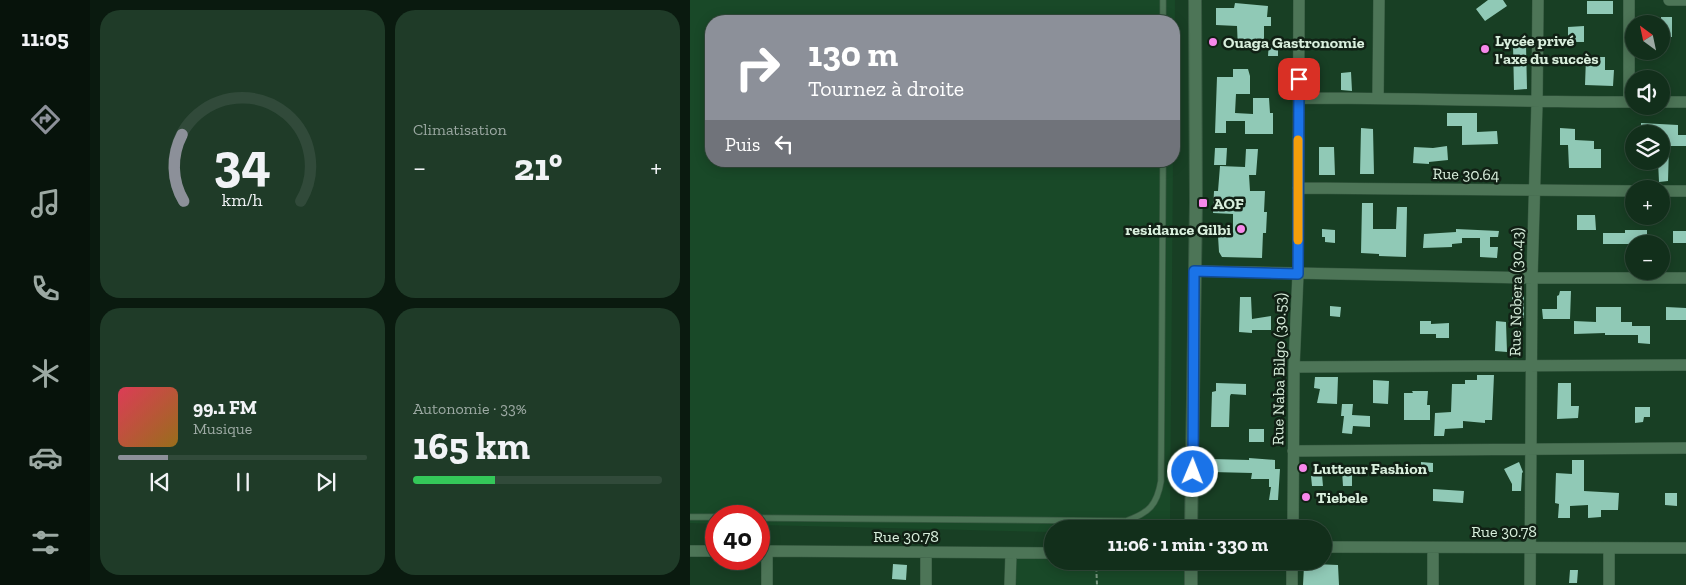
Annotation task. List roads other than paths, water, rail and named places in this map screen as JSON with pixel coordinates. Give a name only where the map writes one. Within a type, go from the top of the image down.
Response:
[{"type":"street","points":[[1192,520],[1196,204],[1195,0]]},
{"type":"street","name":"Rue Naba Bilgo (30.53)","points":[[1292,520],[1294,367],[1298,274],[1298,0]]},
{"type":"street","points":[[1378,98],[1379,0]]},
{"type":"street","name":"Rue Nobera (30.43)","points":[[1530,585],[1532,278],[1538,0]]},
{"type":"street","points":[[1629,0],[1631,70]]},
{"type":"street","points":[[1669,0],[1686,0]]},
{"type":"street","points":[[1299,98],[1625,102]]},
{"type":"street","points":[[1670,102],[1686,102]]},
{"type":"street","name":"Rue 30.64","points":[[1298,188],[1625,191]]},
{"type":"street","points":[[1670,191],[1686,191]]},
{"type":"street","points":[[1194,271],[1532,278],[1686,278]]},
{"type":"street","points":[[1294,367],[1686,365]]},
{"type":"street","points":[[1293,451],[1686,448]]},
{"type":"street","name":"Rue 30.78","points":[[1332,547],[1686,548]]},
{"type":"street","points":[[1433,548],[1433,585]]},
{"type":"street","points":[[1609,548],[1610,585]]},
{"type":"street","points":[[690,551],[705,551]]},
{"type":"street","name":"Rue 30.78","points":[[770,551],[1044,553]]},
{"type":"street","points":[[926,553],[926,585]]},
{"type":"street","points":[[1010,585],[1011,553]]},
{"type":"street","points":[[765,570],[767,585]]},
{"type":"street","points":[[1191,570],[1191,585]]},
{"type":"street","points":[[1292,570],[1292,585]]},
{"type":"lane","points":[[1163,15],[1164,0]]},
{"type":"lane","points":[[770,518],[1126,521],[1140,516],[1152,507],[1159,494],[1161,481],[1163,167]]},
{"type":"lane","points":[[690,517],[705,517]]},
{"type":"place","name":"Ouaga Gastronomie","points":[[1213,42]]},
{"type":"place","name":"Lycée privé l'axe du succès","points":[[1485,49]]},
{"type":"place","name":"AOF","points":[[1203,203]]},
{"type":"place","name":"residance Gilbi","points":[[1241,229]]},
{"type":"place","name":"Lutteur Fashion","points":[[1303,468]]},
{"type":"place","name":"Tiebele","points":[[1306,497]]}]
